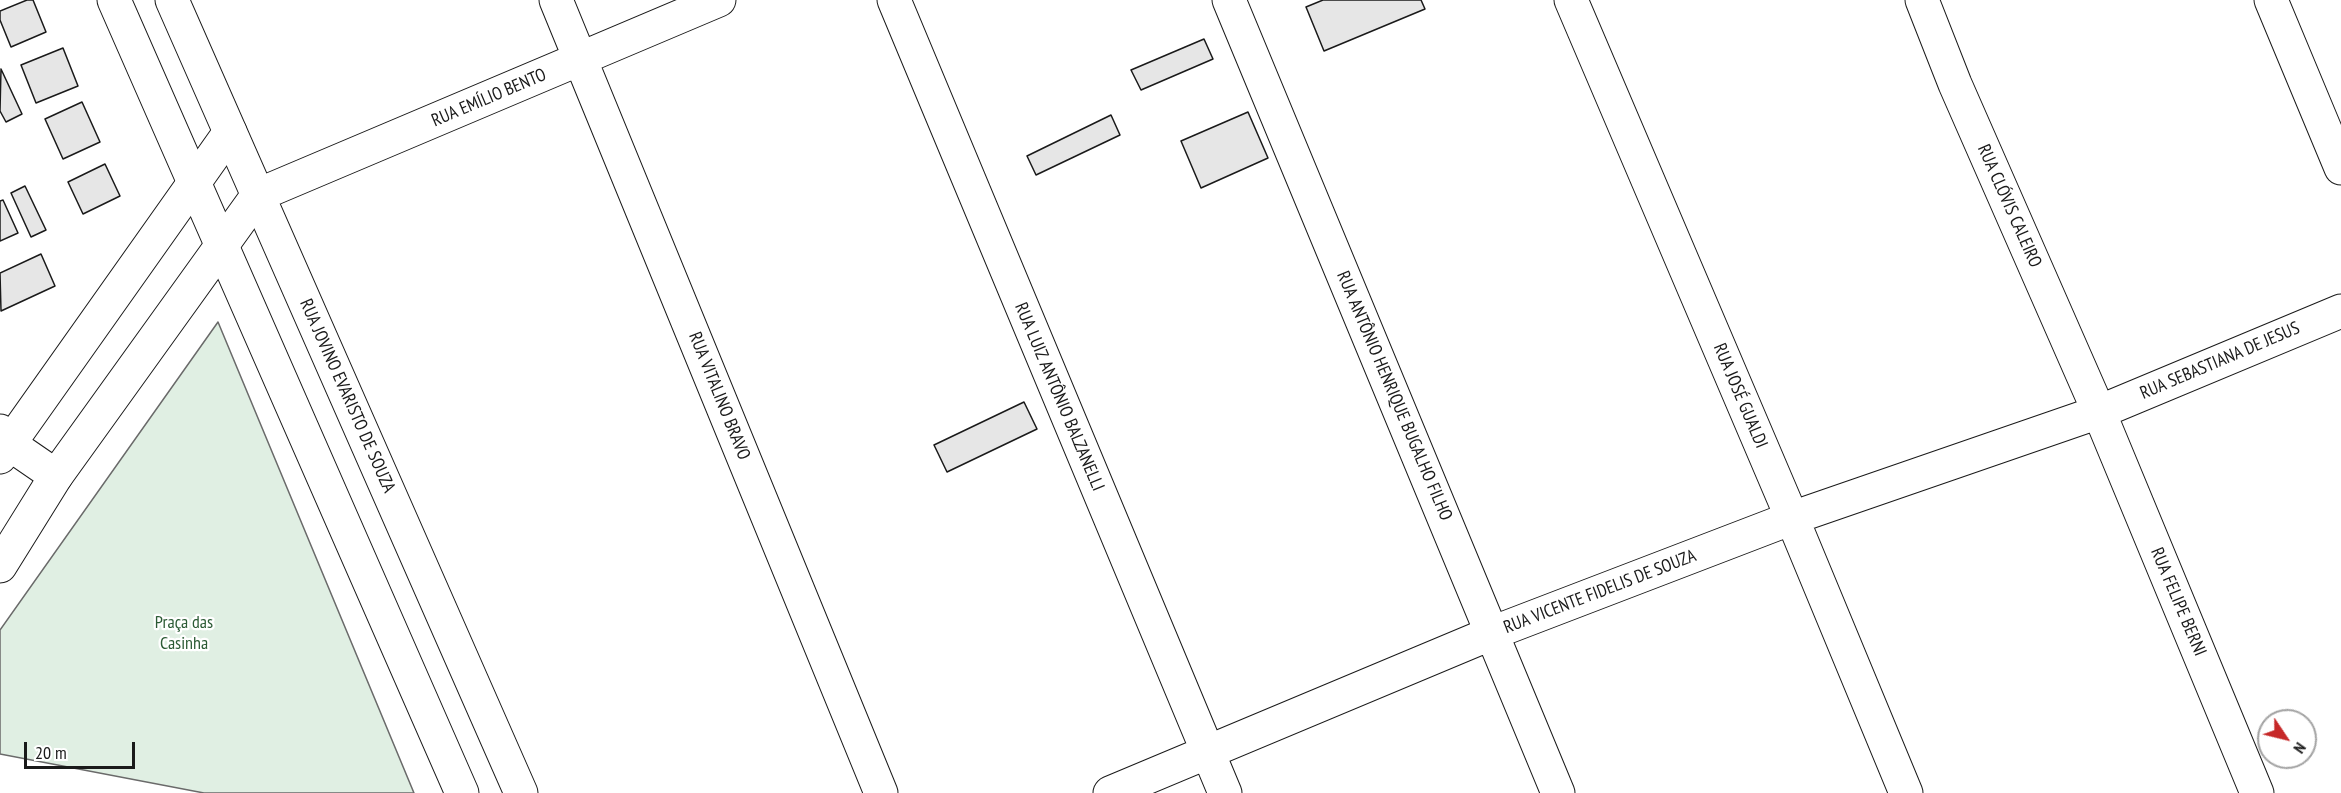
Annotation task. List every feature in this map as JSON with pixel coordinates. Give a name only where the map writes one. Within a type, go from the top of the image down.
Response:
[{"type":"street","points":[[114,0],[462,793]]},
{"type":"street","name":"RUA JOVINO EVARISTO DE SOUZA","points":[[172,0],[521,793]]},
{"type":"street","name":"RUA VITALINO BRAVO","points":[[556,0],[881,793]]},
{"type":"street","name":"RUA EMÍLIO BENTO","points":[[258,195],[719,0]]},
{"type":"street","name":"RUA LUIZ ANTÔNIO BALZANELLI","points":[[894,0],[1225,793]]},
{"type":"street","name":"RUA ANTÔNIO HENRIQUE BUGALHO FILHO","points":[[1229,0],[1558,793]]},
{"type":"street","name":"RUA JOSÉ GUALDI","points":[[1571,0],[1792,518],[1906,793]]},
{"type":"street","name":"RUA CLÓVIS CALEIRO","points":[[1922,0],[1955,84],[2099,412]]},
{"type":"street","points":[[2271,0],[2341,168]]},
{"type":"street","points":[[56,476],[3,444],[230,132]]},
{"type":"street","points":[[0,566],[56,476],[258,195]]},
{"type":"street","name":"RUA SEBASTIANA DE JESUS","points":[[2099,412],[2341,310]]},
{"type":"street","name":"RUA VICENTE FIDELIS DE SOUZA","points":[[1110,793],[1492,633],[1792,518],[2099,412]]},
{"type":"street","name":"RUA FELIPE BERNI","points":[[2099,412],[2257,793]]},
{"type":"green space","name":"Praça das Casinha","points":[[218,322],[414,793],[204,793],[0,754],[0,630]]},
{"type":"building","points":[[27,0],[33,0],[46,32],[11,47],[0,20],[0,11]]},
{"type":"building","points":[[1323,0],[1421,0],[1425,9],[1324,51],[1306,7]]},
{"type":"building","points":[[1204,39],[1213,59],[1141,90],[1131,70]]},
{"type":"building","points":[[63,48],[78,86],[36,103],[21,65]]},
{"type":"building","points":[[1,69],[22,114],[6,122],[0,111]]},
{"type":"building","points":[[82,102],[100,142],[63,159],[45,119]]},
{"type":"building","points":[[1248,112],[1268,158],[1201,188],[1181,141]]},
{"type":"building","points":[[1111,115],[1120,135],[1036,175],[1027,156]]},
{"type":"building","points":[[105,164],[120,196],[83,214],[68,182]]},
{"type":"building","points":[[25,186],[46,230],[31,237],[11,193]]},
{"type":"building","points":[[3,200],[18,233],[0,241],[0,201]]},
{"type":"building","points":[[41,254],[55,286],[1,311],[0,273]]},
{"type":"building","points":[[1024,402],[1037,429],[947,472],[934,445]]}]
